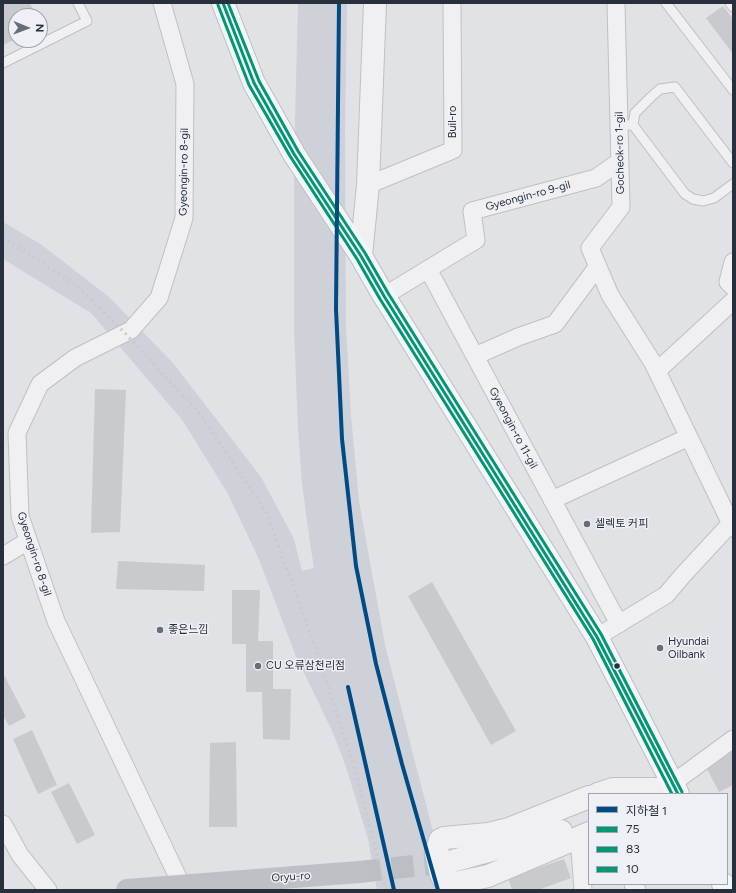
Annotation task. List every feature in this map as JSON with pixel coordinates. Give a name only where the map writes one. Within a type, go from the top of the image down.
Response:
[{"type":"main road","points":[[223,3],[254,83],[294,154],[356,250],[597,637],[662,791]]},
{"type":"main road","name":"Oryu-ro","points":[[127,890],[183,888],[359,872]]},
{"type":"street","name":"Gyeongin-ro 8-gil","points":[[162,3],[185,84],[184,218],[158,298],[131,330],[75,358],[40,384],[17,433],[20,516],[56,621],[183,888]]},
{"type":"street","points":[[356,250],[368,185],[375,3]]},
{"type":"street","name":"Buil-ro","points":[[368,185],[453,150],[452,3]]},
{"type":"street","name":"Gocheok-ro 1-gil","points":[[616,3],[626,126],[620,161],[621,207],[590,248],[610,295],[653,362],[732,524]]},
{"type":"street","name":"Gyeongin-ro 9-gil","points":[[384,296],[476,240],[472,210],[596,178],[620,161]]},
{"type":"street","points":[[733,262],[728,282],[733,287]]},
{"type":"street","points":[[475,356],[518,337],[555,324],[598,266]]},
{"type":"street","name":"Gyeongin-ro 11-gil","points":[[428,269],[619,624]]},
{"type":"street","points":[[657,371],[733,301]]},
{"type":"street","points":[[552,500],[689,437]]},
{"type":"street","points":[[597,637],[666,595],[683,574],[732,524]]},
{"type":"street","points":[[3,556],[28,541]]},
{"type":"street","points":[[601,793],[613,789],[662,791],[733,738]]},
{"type":"street","points":[[586,830],[534,856],[488,876],[456,883],[444,880],[436,853],[440,840],[444,838],[488,834],[509,829],[588,797]]},
{"type":"street","points":[[3,824],[20,855],[48,890]]},
{"type":"street","points":[[449,862],[556,834],[586,830]]},
{"type":"street","points":[[583,890],[586,830]]},
{"type":"lane","points":[[3,63],[87,21],[78,3]]},
{"type":"lane","points":[[666,3],[733,90]]},
{"type":"lane","points":[[730,3],[733,7]]},
{"type":"lane","points":[[733,163],[675,87],[660,89],[635,113],[626,126],[685,194],[693,199],[703,201],[714,198],[733,184]]},
{"type":"shaded area","points":[[298,3],[347,3],[345,132],[346,327],[351,415],[359,501],[385,645],[448,890],[377,890],[368,839],[346,767],[333,733],[295,654],[258,557],[228,494],[183,421],[91,313],[3,259],[3,222],[42,245],[109,297],[173,363],[261,477],[294,539],[302,571],[314,568],[302,483],[298,430],[294,329],[294,160]]},
{"type":"building","points":[[3,3],[30,3],[32,8],[8,8],[8,43],[3,45]]},
{"type":"building","points":[[723,6],[733,19],[733,54],[706,18]]},
{"type":"building","points":[[95,389],[126,390],[120,532],[91,533]]},
{"type":"building","points":[[118,561],[205,565],[204,591],[116,589]]},
{"type":"building","points":[[432,582],[516,731],[491,745],[408,596]]},
{"type":"building","points":[[232,590],[260,590],[258,641],[273,641],[273,689],[291,689],[290,740],[263,739],[262,692],[246,692],[246,644],[232,644]]},
{"type":"building","points":[[3,673],[26,717],[9,726],[3,715]]},
{"type":"building","points":[[32,730],[57,785],[38,794],[13,739]]},
{"type":"building","points":[[236,742],[237,827],[209,827],[210,743]]},
{"type":"building","points":[[733,751],[733,785],[719,792],[705,765]]},
{"type":"building","points":[[69,783],[95,835],[77,844],[51,792]]},
{"type":"building","points":[[564,859],[571,878],[538,890],[512,890],[508,878]]},
{"type":"tunnel","points":[[359,872],[449,862]]},
{"type":"railway","points":[[3,237],[76,285],[125,333],[200,414],[266,512],[316,648],[357,777],[386,890]]},
{"type":"metro line","name":"1","points":[[339,3],[336,309],[342,439],[356,566],[376,664],[402,764],[438,890]]},
{"type":"metro line","name":"1","points":[[348,687],[394,890]]},
{"type":"transit line","name":"75","points":[[223,3],[254,83],[294,154],[361,256],[384,296],[597,637],[677,793]]},
{"type":"transit line","name":"10","points":[[228,3],[259,81],[298,151],[365,253],[388,293],[601,634],[682,792]]},
{"type":"transit line","name":"83","points":[[218,5],[249,85],[290,156],[357,259],[380,299],[593,639],[671,793]]},
{"type":"place","name":"셀렉토 커피","points":[[587,524]]},
{"type":"place","name":"좋은느낌","points":[[160,630]]},
{"type":"place","name":"Hyundai Oilbank","points":[[660,648]]},
{"type":"place","name":"CU 오류삼천리점","points":[[258,666]]}]
